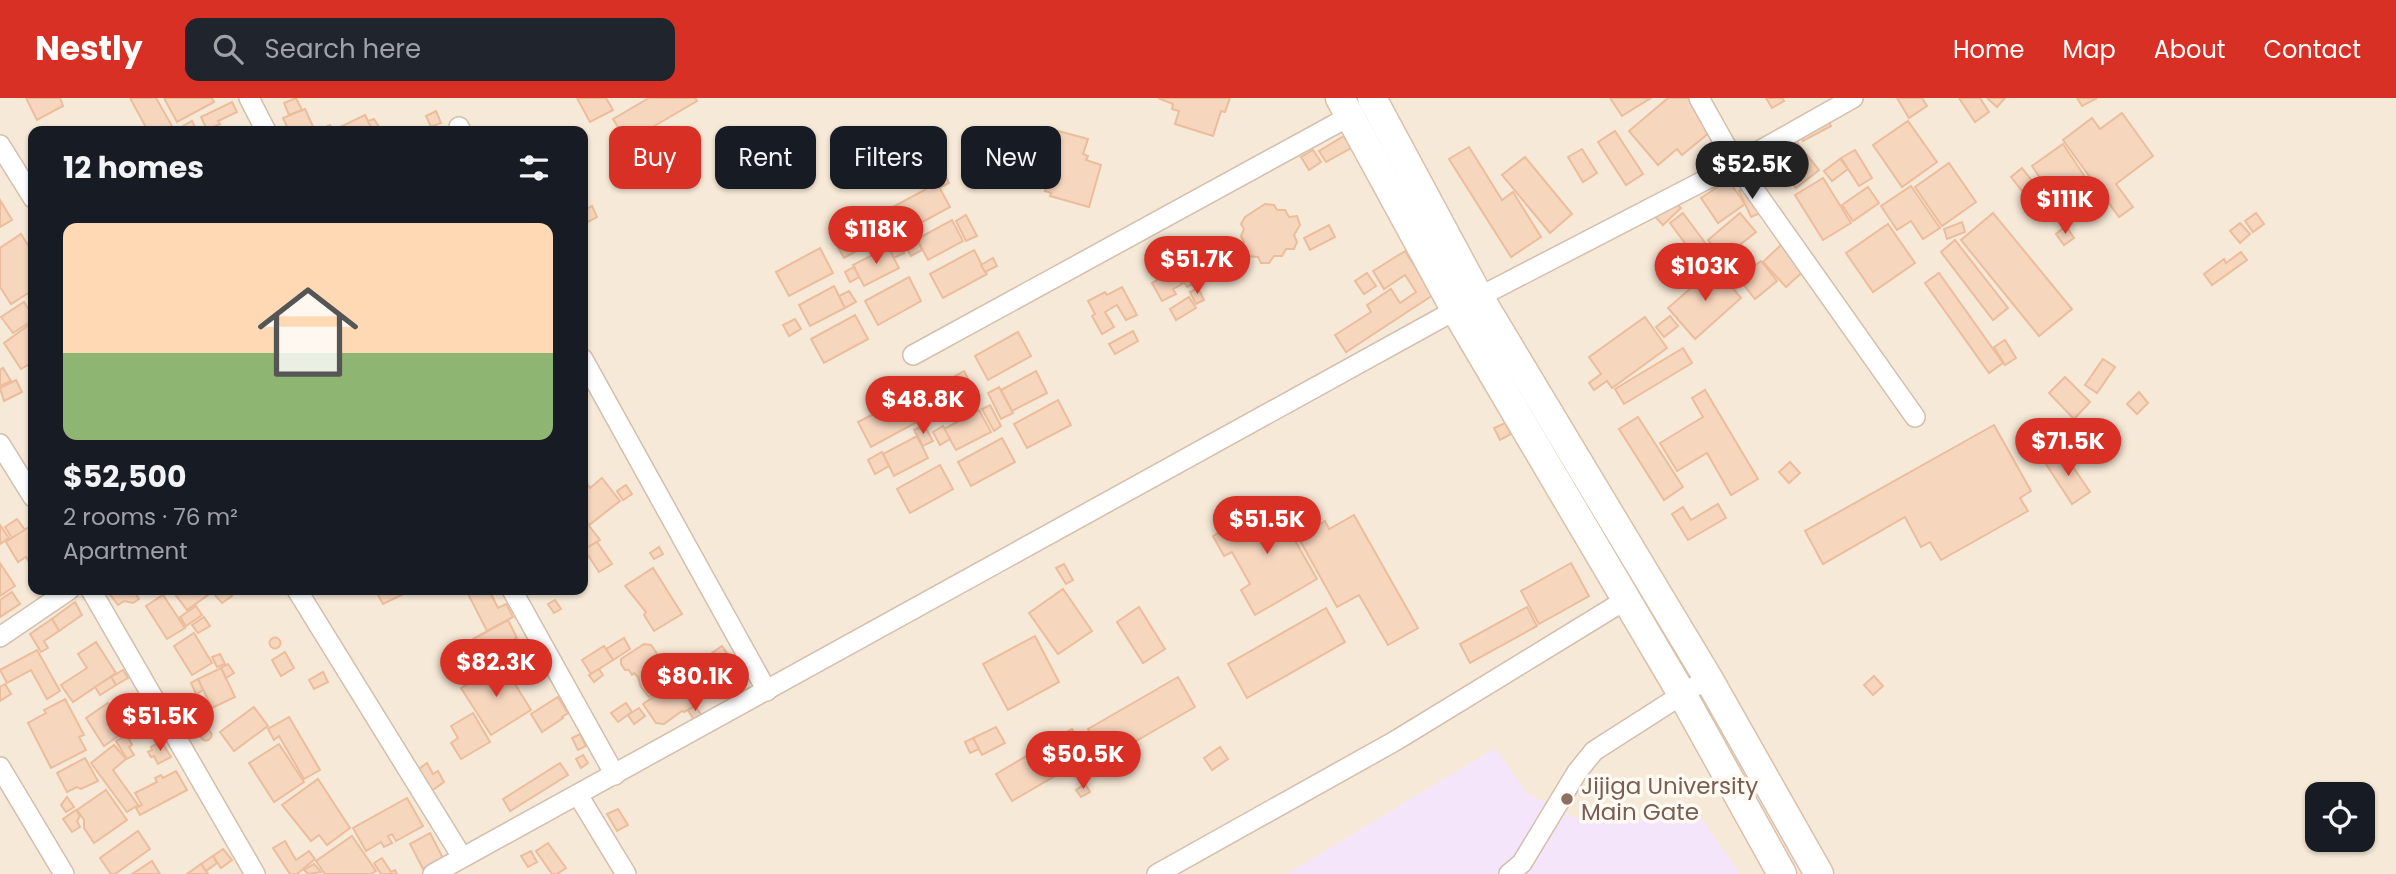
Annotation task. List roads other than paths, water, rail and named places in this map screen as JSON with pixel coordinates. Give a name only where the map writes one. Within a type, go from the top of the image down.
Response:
[{"type":"main road","points":[[1372,98],[1467,304],[1627,600],[1782,874]]},
{"type":"main road","points":[[1345,107],[1467,304],[1708,678],[1819,874]]},
{"type":"street","points":[[249,98],[263,126]]},
{"type":"street","points":[[1699,98],[1735,164],[1915,417]]},
{"type":"street","points":[[433,874],[1467,304],[1735,164],[1853,98]]},
{"type":"street","points":[[913,355],[1345,107]]},
{"type":"street","points":[[0,145],[28,190]]},
{"type":"street","points":[[588,368],[767,691]]},
{"type":"street","points":[[0,444],[28,489]]},
{"type":"street","points":[[0,637],[62,595]]},
{"type":"street","points":[[95,595],[255,874]]},
{"type":"street","points":[[300,595],[462,857]]},
{"type":"street","points":[[515,595],[615,775]]},
{"type":"street","points":[[1157,874],[1395,741],[1627,600]]},
{"type":"street","points":[[1518,870],[1577,772],[1594,751],[1708,678]]},
{"type":"street","points":[[0,767],[64,874]]},
{"type":"street","points":[[578,795],[626,874]]},
{"type":"place","name":"Jijiga University Main Gate","points":[[1567,799]]}]
